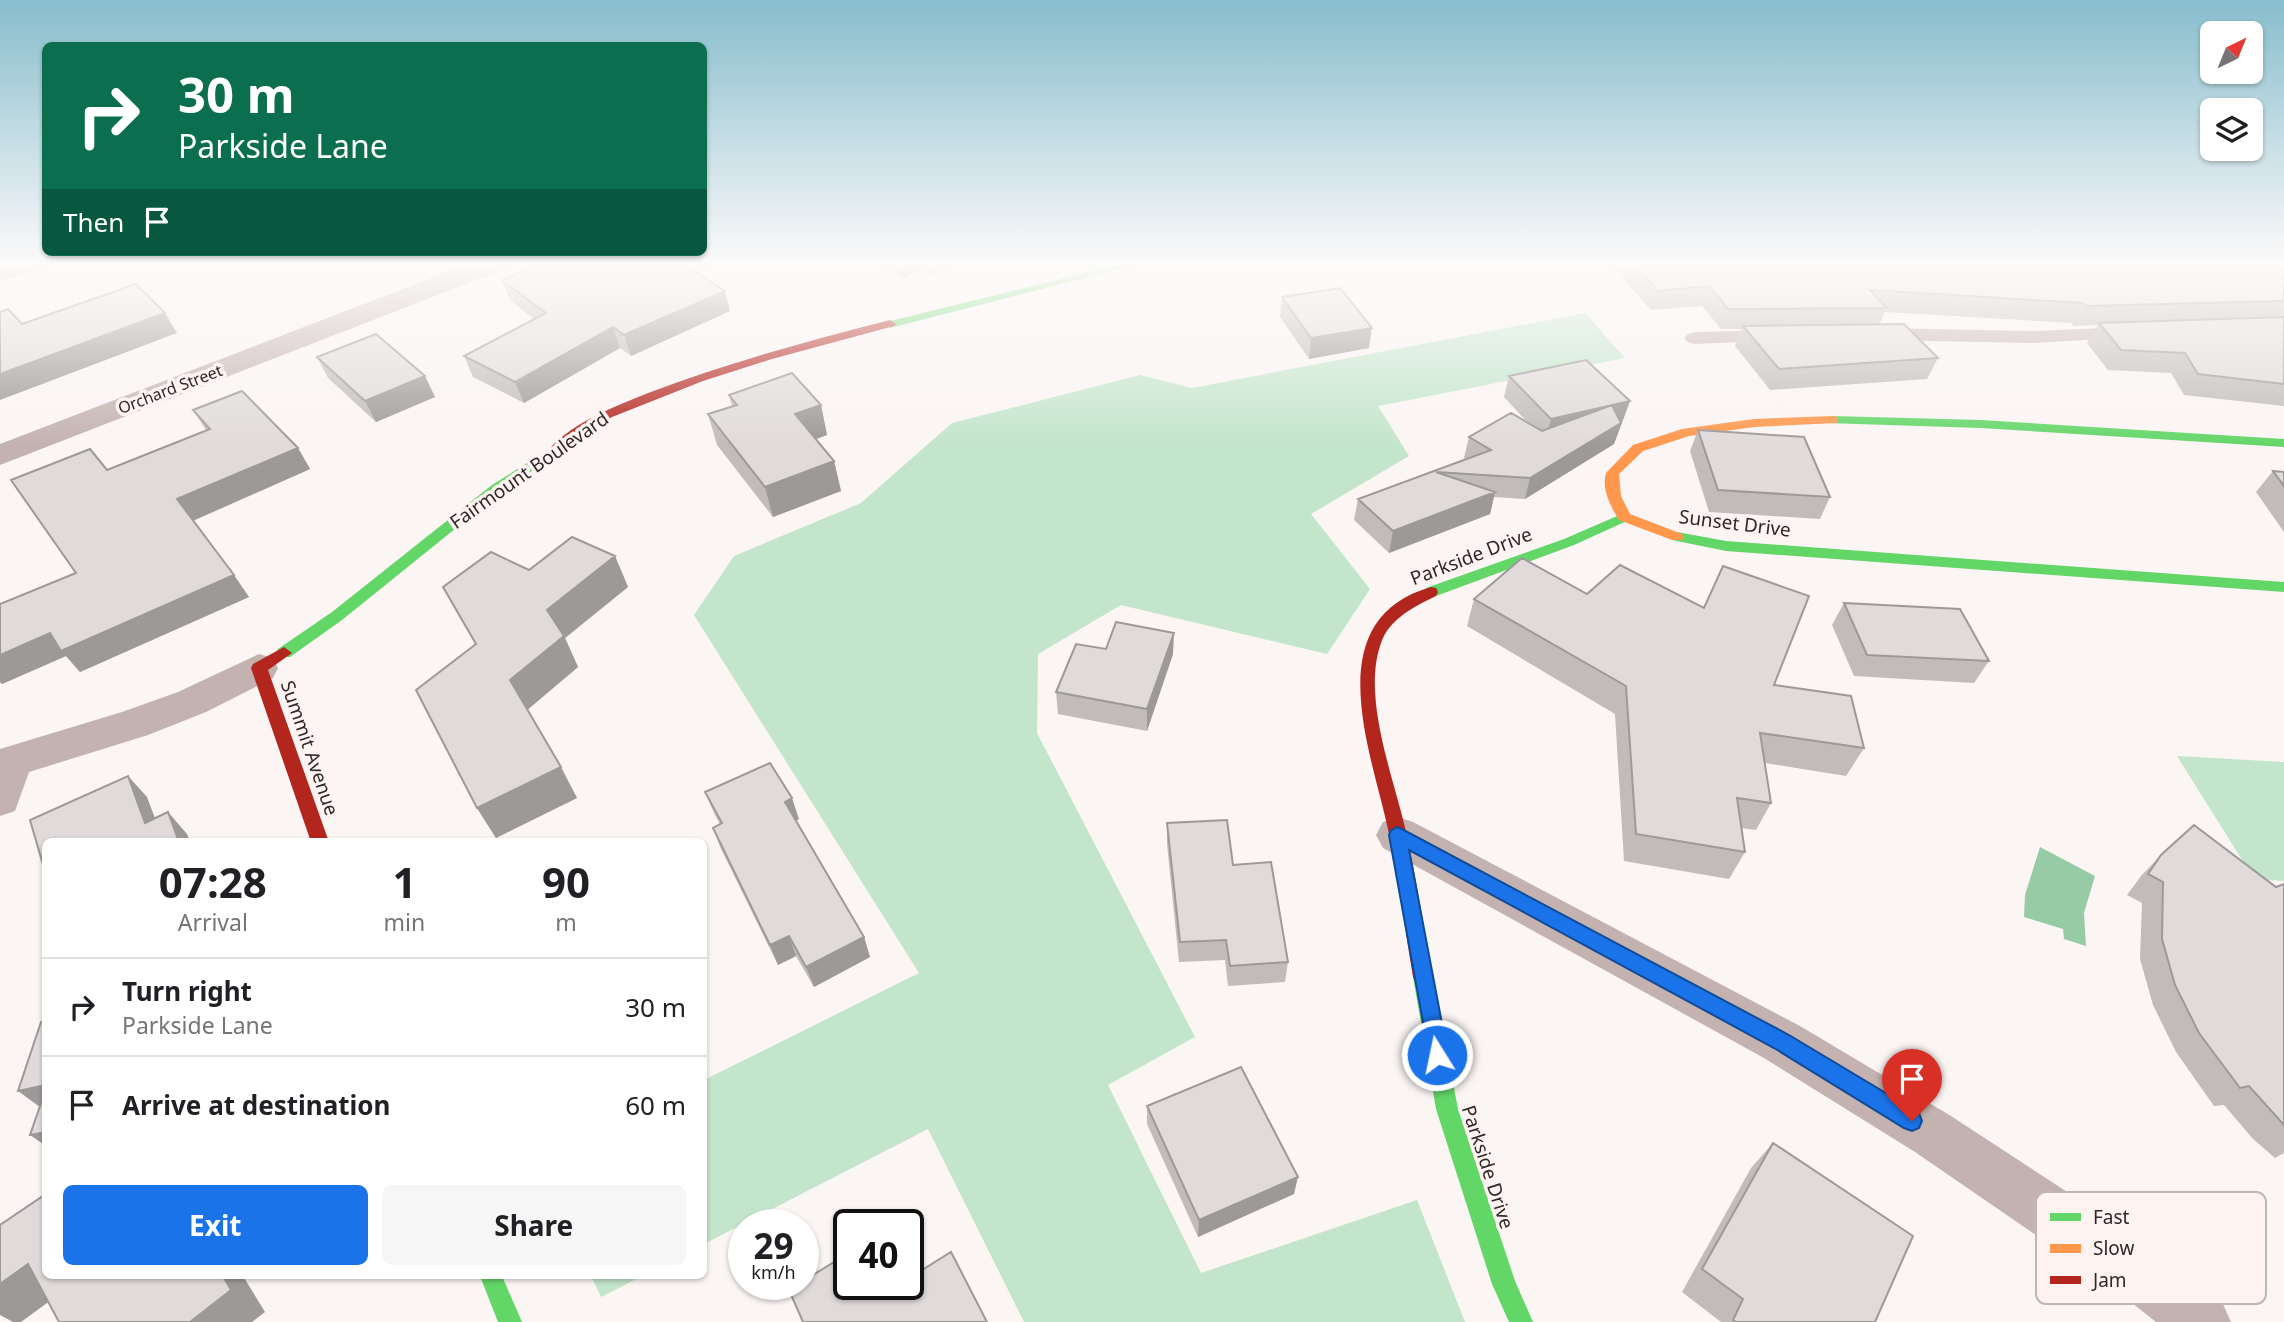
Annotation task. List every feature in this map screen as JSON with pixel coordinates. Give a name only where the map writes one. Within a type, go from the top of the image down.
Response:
[{"type":"street","name":"Orchard Street","points":[[0,455],[338,324]]},
{"type":"street","name":"Fairmount Boulevard","points":[[3,776],[192,702],[298,645],[497,488],[607,414],[699,378],[768,356],[891,324]]},
{"type":"street","points":[[1624,517],[1611,491],[1613,471],[1631,452],[1665,436],[1777,419],[1932,421],[2284,443]]},
{"type":"street","name":"Sunset Drive","points":[[1624,517],[1668,535],[1726,546],[2284,587]]},
{"type":"street","name":"Parkside Drive","points":[[1521,1322],[1504,1284],[1447,1110],[1398,835],[1369,706],[1366,668],[1373,642],[1386,620],[1407,604],[1443,586],[1569,542],[1624,517]]},
{"type":"street","name":"Summit Avenue","points":[[259,668],[319,838]]},
{"type":"street","points":[[1398,835],[1782,1042],[1933,1134],[2036,1203]]},
{"type":"street","points":[[492,1279],[510,1322]]},
{"type":"street","points":[[2179,1304],[2202,1322]]},
{"type":"lane","points":[[1856,335],[2033,337],[2155,333]]},
{"type":"lane","points":[[1695,338],[1802,336]]},
{"type":"shaded area","points":[[1529,324],[1595,324],[1625,358],[1378,406],[1409,456],[1311,514],[1370,589],[1327,654],[1121,605],[1038,654],[1037,733],[1195,1037],[1108,1085],[1201,1273],[1417,1200],[1465,1322],[1024,1322],[928,1129],[772,1209],[728,1209],[728,1232],[707,1242],[707,1079],[919,973],[694,615],[734,556],[861,503],[952,423],[1140,375],[1192,388]]},
{"type":"shaded area","points":[[2177,756],[2284,762],[2284,881],[2254,879]]},
{"type":"shaded area","points":[[2040,847],[2095,876],[2084,913],[2086,946],[2064,939],[2063,929],[2024,917],[2025,895]]},
{"type":"shaded area","points":[[592,1279],[636,1279],[601,1297]]},
{"type":"building","points":[[0,324],[136,324],[0,374]]},
{"type":"building","points":[[526,324],[650,324],[624,335],[613,327],[515,382],[464,356]]},
{"type":"building","points":[[1301,324],[1369,324],[1372,328],[1311,338]]},
{"type":"building","points":[[1904,324],[1938,358],[1779,369],[1743,326]]},
{"type":"building","points":[[2100,324],[2284,324],[2284,384],[2198,374],[2185,353],[2121,350]]},
{"type":"building","points":[[376,334],[425,376],[365,401],[317,357]]},
{"type":"building","points":[[1586,360],[1630,401],[1551,419],[1509,376]]},
{"type":"building","points":[[792,373],[821,405],[795,414],[834,461],[765,487],[708,414],[737,405],[729,395]]},
{"type":"building","points":[[242,391],[298,448],[177,499],[234,575],[61,651],[50,633],[0,655],[0,604],[76,573],[11,480],[90,449],[107,470],[210,429],[193,410]]},
{"type":"building","points":[[1612,405],[1621,423],[1530,478],[1436,472],[1495,492],[1393,531],[1358,499],[1491,450],[1469,437],[1511,413],[1542,431]]},
{"type":"building","points":[[1698,430],[1804,437],[1830,497],[1718,490]]},
{"type":"building","points":[[2273,471],[2284,472],[2284,486]]},
{"type":"building","points":[[572,537],[615,556],[547,610],[564,636],[510,680],[561,767],[477,808],[416,690],[476,644],[443,587],[491,552],[529,570]]},
{"type":"building","points":[[1522,558],[1587,594],[1620,565],[1704,608],[1723,566],[1809,596],[1774,685],[1851,696],[1864,748],[1760,733],[1771,803],[1737,798],[1745,852],[1636,834],[1626,686],[1474,599]]},
{"type":"building","points":[[1844,603],[1960,609],[1989,661],[1867,655]]},
{"type":"building","points":[[1116,622],[1174,633],[1147,709],[1056,692],[1076,644],[1106,649]]},
{"type":"building","points":[[770,763],[792,798],[785,802],[864,937],[806,967],[789,936],[770,945],[713,828],[722,823],[705,792]]},
{"type":"building","points":[[128,776],[145,823],[168,812],[178,838],[42,838],[42,861],[30,820]]},
{"type":"building","points":[[1227,820],[1233,865],[1271,862],[1288,962],[1230,966],[1226,940],[1180,942],[1167,823]]},
{"type":"building","points":[[2194,825],[2276,887],[2284,884],[2284,1125],[2249,1086],[2240,1088],[2199,1033],[2175,985],[2162,939],[2163,882],[2148,874],[2161,855]]},
{"type":"building","points":[[41,1022],[42,1086],[18,1091]]},
{"type":"building","points":[[1241,1067],[1298,1177],[1199,1220],[1147,1106]]},
{"type":"building","points":[[42,1100],[42,1133],[30,1135]]},
{"type":"building","points":[[1773,1143],[1913,1236],[1875,1322],[1736,1322],[1733,1320],[1743,1299],[1702,1269]]},
{"type":"building","points":[[42,1197],[42,1279],[225,1279],[231,1290],[190,1322],[59,1322],[28,1264],[0,1284],[0,1225]]},
{"type":"building","points":[[951,1252],[987,1322],[803,1322],[793,1300],[819,1300],[819,1271],[833,1263],[833,1300],[924,1300],[924,1269]]},
{"type":"traffic: fast","points":[[1832,420],[1981,424],[2284,443]]},
{"type":"traffic: fast","points":[[284,653],[337,616],[497,488],[557,448]]},
{"type":"traffic: fast","points":[[1431,592],[1569,542],[1624,517]]},
{"type":"traffic: fast","points":[[1677,537],[1726,546],[2284,587]]},
{"type":"traffic: fast","points":[[1423,977],[1447,1109],[1504,1284],[1521,1322]]},
{"type":"traffic: fast","points":[[492,1279],[510,1322]]},
{"type":"traffic: slow","points":[[1677,537],[1624,517],[1614,496],[1611,479],[1613,473],[1638,448],[1687,432],[1754,423],[1832,420]]},
{"type":"traffic: jam","points":[[557,448],[607,414],[699,378],[768,356],[890,324]]},
{"type":"traffic: jam","points":[[1423,977],[1398,835],[1375,738],[1367,686],[1368,663],[1373,643],[1383,625],[1397,612],[1431,592]]},
{"type":"traffic: jam","points":[[284,653],[259,668],[319,838]]},
{"type":"route","points":[[1437,1055],[1398,835],[1782,1042],[1912,1121]]}]
